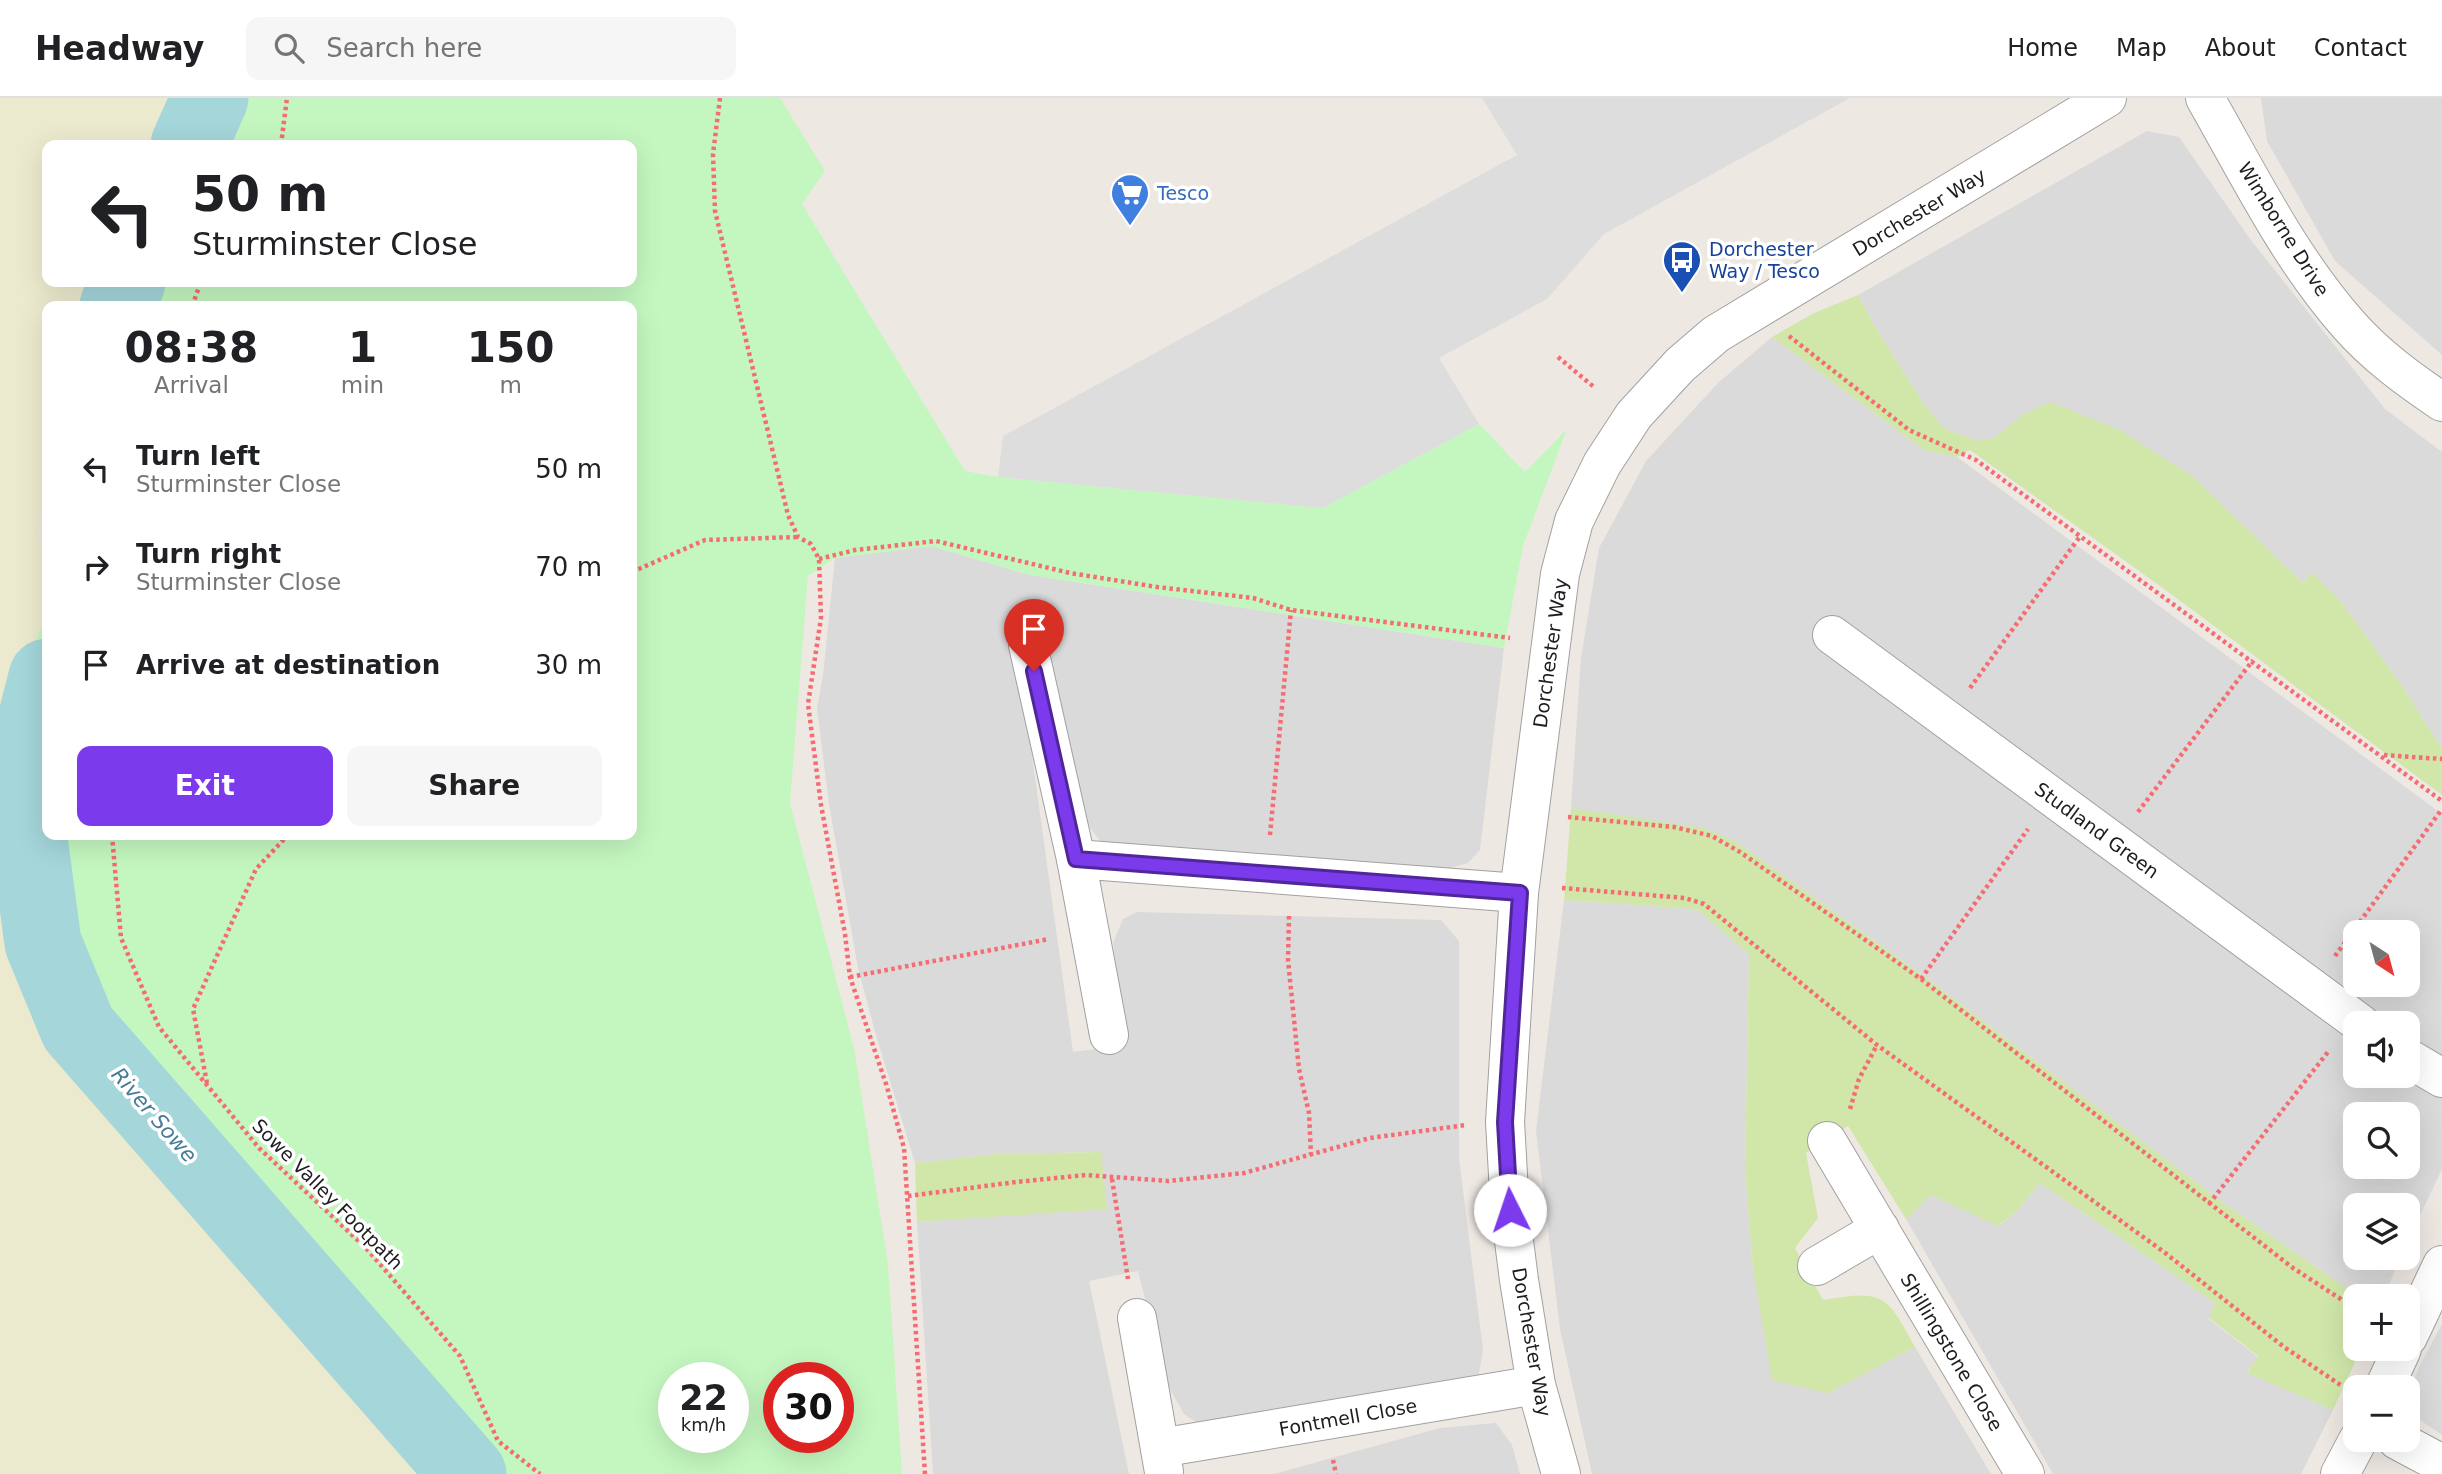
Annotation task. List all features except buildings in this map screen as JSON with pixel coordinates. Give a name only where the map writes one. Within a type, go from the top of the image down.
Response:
[{"type":"street","name":"Dorchester Way","points":[[1561,1474],[1536,1385],[1510,1210],[1505,1122],[1520,893],[1560,574],[1574,521],[1602,464],[1634,415],[1680,365],[1716,334],[2107,98]]},
{"type":"street","name":"Wimborne Drive","points":[[2205,98],[2297,258],[2321,292],[2378,355],[2442,402]]},
{"type":"street","name":"Studland Green","points":[[1832,635],[2344,1011]]},
{"type":"street","points":[[1028,645],[1076,859],[1109,1035]]},
{"type":"street","points":[[1076,859],[1520,893]]},
{"type":"street","points":[[2420,1065],[2442,1078]]},
{"type":"street","name":"Shillingstone Close","points":[[1827,1141],[2025,1474]]},
{"type":"street","points":[[1817,1266],[1880,1229]]},
{"type":"street","points":[[2420,1312],[2442,1265]]},
{"type":"street","name":"Fontmell Close","points":[[1137,1318],[1162,1461],[1536,1385]]},
{"type":"street","points":[[2378,1375],[2391,1361]]},
{"type":"street","points":[[2340,1474],[2352,1452]]},
{"type":"street","points":[[2420,1452],[2442,1464]]},
{"type":"path","points":[[282,140],[287,98]]},
{"type":"path","points":[[720,98],[713,154],[715,211],[784,502],[798,537]]},
{"type":"path","points":[[1766,304],[1791,338],[1909,430],[1976,460],[2253,660],[2442,801]]},
{"type":"path","points":[[1558,357],[1594,387]]},
{"type":"path","points":[[1946,719],[2081,535]]},
{"type":"path","points":[[637,570],[705,540],[798,537],[811,544],[819,559],[821,618],[808,704],[821,805],[845,934],[850,977],[887,1087],[904,1148],[925,1474]]},
{"type":"path","points":[[819,559],[855,550],[936,541],[1070,573],[1253,598],[1292,610],[1552,641]]},
{"type":"path","points":[[1292,610],[1268,847],[1289,903],[1288,960],[1299,1069],[1309,1113],[1311,1155]]},
{"type":"path","points":[[2115,843],[2253,660]]},
{"type":"path","points":[[2381,755],[2442,759]]},
{"type":"path","points":[[1921,979],[2051,796]]},
{"type":"path","points":[[2311,986],[2442,809]]},
{"type":"path","points":[[1530,813],[1674,827],[1712,836],[1740,852],[1921,979],[2208,1204],[2293,1268],[2343,1301]]},
{"type":"path","name":"Sowe Valley Footpath","points":[[112,840],[121,938],[159,1027],[259,1148],[365,1247],[460,1356],[498,1441],[540,1474]]},
{"type":"path","points":[[208,1086],[193,1009],[256,869],[283,840]]},
{"type":"path","points":[[1520,893],[1551,887],[1685,898],[1703,904],[1877,1045],[2164,1252],[2284,1347],[2343,1378]]},
{"type":"path","points":[[850,977],[1050,939]]},
{"type":"path","points":[[2208,1204],[2343,1038]]},
{"type":"path","points":[[1827,1141],[1849,1110],[1859,1079],[1877,1045]]},
{"type":"path","points":[[908,1196],[1086,1175],[1168,1181],[1244,1173],[1370,1138],[1505,1122]]},
{"type":"path","points":[[1112,1178],[1130,1291],[1137,1318]]},
{"type":"shaded area","points":[[0,98],[178,98],[162,140],[42,140],[42,287],[104,287],[99,301],[42,301],[42,511],[38,533],[42,547],[42,626],[23,673],[0,797]]},
{"type":"shaded area","points":[[1482,98],[1850,98],[1604,234],[1547,299],[1439,358],[1479,424],[1323,508],[998,477],[1003,436],[1517,155]]},
{"type":"shaded area","points":[[2261,98],[2442,98],[2442,355],[2335,261],[2267,141]]},
{"type":"shaded area","points":[[2147,131],[2179,137],[2250,239],[2385,409],[2442,452],[2442,749],[2402,686],[2342,603],[2313,573],[2303,583],[2192,476],[2024,414],[1995,438],[1977,441],[1945,429],[1925,406],[1858,295]]},
{"type":"shaded area","points":[[1772,337],[1924,450],[1957,457],[2442,814],[2442,1169],[2420,1216],[2420,1193],[2343,1193],[2343,1270],[2395,1270],[2389,1284],[2342,1285],[2222,1202],[1929,980],[1735,841],[1571,808],[1581,658],[1599,548],[1646,461],[1718,383]]},
{"type":"shaded area","points":[[931,546],[1030,575],[1504,648],[1480,850],[1468,863],[1450,868],[1108,851],[1084,820],[1042,620],[1016,640],[1073,1052],[1127,1045],[1113,943],[1123,919],[1137,912],[1441,920],[1459,941],[1459,1158],[1483,1350],[1478,1379],[1205,1428],[1184,1414],[1166,1382],[1138,1271],[1089,1281],[1129,1474],[933,1474],[917,1222],[1107,1208],[1100,1152],[997,1154],[915,1163],[875,1032],[858,968],[829,804],[817,708],[835,558]]},
{"type":"shaded area","points":[[0,808],[24,976],[329,1344],[445,1474],[0,1474]]},
{"type":"shaded area","points":[[1564,900],[1697,909],[1749,954],[1745,1169],[1753,1269],[1828,1393],[1915,1347],[1991,1474],[1592,1474],[1560,1329],[1536,1131]]},
{"type":"shaded area","points":[[2040,1183],[2215,1303],[2209,1319],[2258,1357],[2247,1372],[2333,1410],[2301,1474],[2053,1474],[1906,1219],[1931,1195],[1999,1226],[2017,1211]]},
{"type":"shaded area","points":[[2442,1324],[2442,1435],[2420,1420],[2420,1375],[2416,1375]]},
{"type":"shaded area","points":[[1496,1423],[1512,1445],[1520,1474],[1274,1474],[1440,1428]]},
{"type":"green space","points":[[178,98],[780,98],[825,171],[802,204],[965,471],[998,477],[1323,508],[1479,424],[1525,472],[1567,429],[1523,546],[1504,648],[1030,575],[931,546],[835,558],[808,576],[790,803],[854,1048],[888,1264],[902,1474],[445,1474],[65,1057],[24,976],[0,797],[23,673],[42,626],[42,840],[637,840],[637,301],[99,301],[104,287],[637,287],[637,140],[162,140]]},
{"type":"green space","points":[[1858,295],[1925,406],[1945,429],[1977,441],[1994,438],[2024,414],[2050,402],[2118,429],[2192,476],[2303,583],[2313,573],[2342,603],[2402,686],[2442,749],[2442,795],[2160,586],[1970,450],[1957,457],[1924,450],[1772,337],[1814,313]]},
{"type":"green space","points":[[1571,808],[1703,828],[1735,841],[1929,980],[2222,1202],[2343,1286],[2343,1361],[2355,1361],[2349,1375],[2343,1375],[2343,1388],[2333,1410],[2247,1373],[2258,1356],[2209,1318],[2215,1303],[2040,1183],[2017,1211],[1998,1226],[1931,1195],[1906,1219],[1848,1126],[1806,1153],[1818,1218],[1795,1248],[1823,1300],[1859,1295],[1881,1300],[1890,1306],[1915,1347],[1828,1393],[1772,1380],[1753,1269],[1745,1169],[1749,954],[1697,909],[1564,900]]},
{"type":"green space","points":[[1101,1152],[1107,1209],[917,1222],[915,1163],[997,1154]]},
{"type":"waterway","name":"River Sowe","points":[[191,140],[210,98]]},
{"type":"waterway","name":"River Sowe","points":[[120,301],[125,287]]},
{"type":"waterway","name":"River Sowe","points":[[42,697],[36,720],[28,831],[43,943],[78,1028],[468,1474]]},
{"type":"place","name":"Tesco","points":[[1130,227]]},
{"type":"place","name":"Dorchester Way / Tesco","points":[[1682,294]]},
{"type":"route","points":[[1034,671],[1076,859],[1520,893],[1505,1122],[1510,1210]]}]
